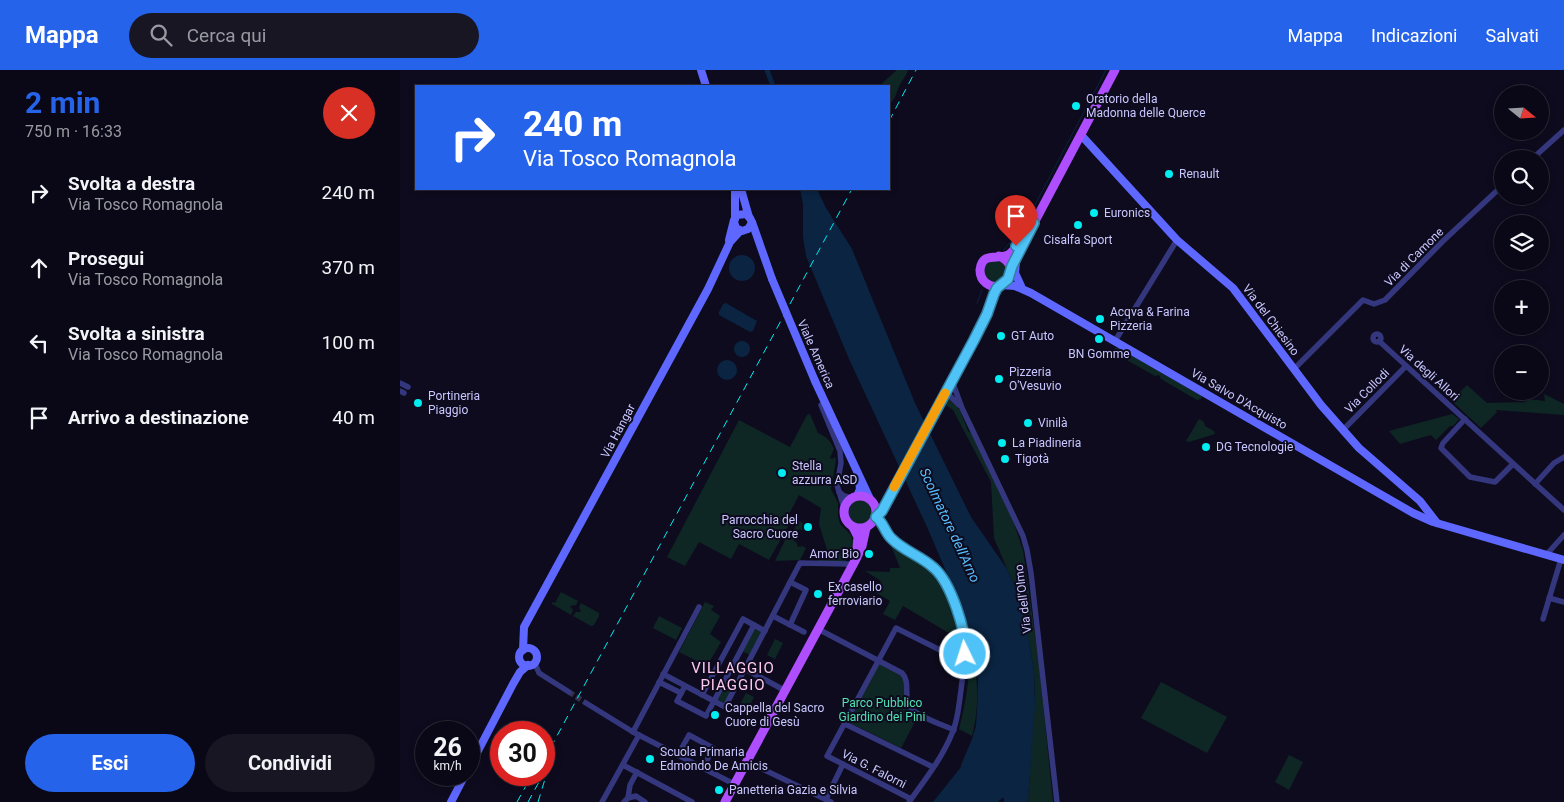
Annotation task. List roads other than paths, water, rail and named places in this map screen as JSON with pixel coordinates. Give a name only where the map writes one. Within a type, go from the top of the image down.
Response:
[{"type":"main road","points":[[853,527],[858,529],[866,528],[882,511],[886,500],[952,381],[987,312],[994,294],[1008,279],[1016,258],[1115,70]]},
{"type":"main road","points":[[941,400],[941,395],[989,298],[986,283],[980,274],[982,264],[989,257],[1007,255],[1013,251],[1034,223]]},
{"type":"main road","points":[[999,256],[1007,261],[1011,271]]},
{"type":"main road","points":[[986,283],[994,286],[1003,285]]},
{"type":"main road","points":[[816,632],[816,627],[847,569],[858,543],[853,527],[845,519],[844,508],[847,502],[854,497],[886,500]]},
{"type":"main road","points":[[871,500],[876,508],[877,516]]},
{"type":"main road","points":[[725,802],[860,551],[866,528]]},
{"type":"street","points":[[701,70],[706,85]]},
{"type":"street","points":[[1542,150],[1564,130]]},
{"type":"street","name":"Via del Chiesino","points":[[1081,135],[1177,240],[1233,288],[1343,430],[1359,448],[1420,501],[1437,523]]},
{"type":"street","points":[[734,220],[735,190]]},
{"type":"street","name":"Viale America","points":[[741,190],[758,244],[772,279],[815,381],[856,472],[871,500]]},
{"type":"street","name":"Via di Camone","points":[[1294,369],[1363,300],[1374,304],[1385,300],[1443,241],[1494,193]]},
{"type":"street","points":[[734,220],[741,214],[750,219],[750,227],[743,231]]},
{"type":"street","name":"Viale America","points":[[734,220],[735,227],[753,236],[758,244]]},
{"type":"street","name":"Via Hangar","points":[[726,250],[734,220]]},
{"type":"street","name":"Via Hangar","points":[[523,650],[523,632],[527,623],[708,289],[726,250],[733,238],[743,231]]},
{"type":"street","points":[[1115,341],[1177,240]]},
{"type":"street","points":[[1016,258],[1016,274],[1021,286]]},
{"type":"street","points":[[1011,271],[1013,278],[1031,293]]},
{"type":"street","points":[[1003,285],[1015,286],[1031,293]]},
{"type":"street","name":"Via Salvo D'Acquisto","points":[[1031,293],[1413,512],[1437,523],[1562,559]]},
{"type":"street","name":"Via degli Allori","points":[[1379,342],[1564,510]]},
{"type":"street","name":"Via Collodi","points":[[1343,430],[1406,366]]},
{"type":"street","name":"Via dell'Olmo","points":[[952,381],[962,408],[1026,544],[1031,573],[1057,802]]},
{"type":"street","points":[[941,400],[950,396],[962,408]]},
{"type":"street","points":[[820,405],[840,453],[841,465],[837,485],[844,508]]},
{"type":"street","points":[[1465,419],[1443,443],[1441,448],[1468,476],[1494,482],[1513,464]]},
{"type":"street","points":[[1535,484],[1554,463],[1564,456]]},
{"type":"street","points":[[838,491],[845,496],[854,497],[860,487],[856,472]]},
{"type":"street","points":[[877,516],[891,538],[932,566],[940,575],[962,624],[966,647],[954,730],[944,751],[910,801]]},
{"type":"street","points":[[1547,554],[1564,535]]},
{"type":"street","points":[[1543,619],[1562,559]]},
{"type":"street","points":[[663,674],[725,707],[800,563],[830,564],[847,569]]},
{"type":"street","points":[[790,582],[806,590],[790,625]]},
{"type":"street","points":[[1549,598],[1564,602]]},
{"type":"street","points":[[602,802],[623,764],[659,682],[699,607]]},
{"type":"street","points":[[773,616],[804,632]]},
{"type":"street","points":[[702,695],[742,619],[765,631]]},
{"type":"street","points":[[527,623],[526,638],[536,654],[536,666],[539,673],[569,692]]},
{"type":"street","points":[[685,686],[677,701],[706,716],[754,625]]},
{"type":"street","points":[[933,767],[845,724],[896,628],[964,662]]},
{"type":"street","points":[[816,632],[878,660],[905,676],[908,701],[911,709],[954,730]]},
{"type":"street","points":[[731,639],[743,646]]},
{"type":"street","points":[[513,684],[523,650],[528,648],[533,650]]},
{"type":"street","points":[[738,655],[750,660]]},
{"type":"street","points":[[520,658],[523,664],[528,666]]},
{"type":"street","points":[[480,747],[517,676],[533,664],[536,659]]},
{"type":"street","points":[[745,669],[784,690]]},
{"type":"street","points":[[729,672],[740,678]]},
{"type":"street","points":[[713,674],[724,680]]},
{"type":"street","points":[[659,682],[681,693]]},
{"type":"street","points":[[586,703],[636,733],[734,784]]},
{"type":"street","name":"Via G. Falorni","points":[[845,724],[827,756],[910,801]]},
{"type":"street","points":[[678,755],[689,735],[713,748],[703,768]]},
{"type":"street","points":[[746,761],[828,801],[843,764]]},
{"type":"street","points":[[623,764],[692,802]]},
{"type":"street","points":[[626,800],[630,785],[637,772]]},
{"type":"street","points":[[630,785],[636,796],[645,802]]},
{"type":"street","points":[[451,802],[459,786]]},
{"type":"street","points":[[626,800],[636,796]]},
{"type":"water","points":[[800,190],[817,190],[826,208],[852,249],[915,403],[971,517],[1007,569],[1016,590],[1026,624],[1034,671],[1035,704],[1028,800],[1026,802],[1004,802],[1004,798],[1002,798],[998,802],[933,802],[961,767],[976,726],[978,681],[969,629],[927,527],[849,359],[806,256],[803,237],[803,204]]},
{"type":"water","points":[[742,255],[751,259],[755,268],[751,277],[742,281],[733,277],[729,268],[733,259]]},
{"type":"water","points":[[726,303],[757,321],[753,331],[750,332],[719,315],[723,304]]},
{"type":"water","points":[[742,341],[750,349],[742,357],[734,349]]},
{"type":"water","points":[[727,360],[734,363],[737,370],[734,377],[727,380],[720,377],[717,370],[720,363]]},
{"type":"waterway","name":"Scolmatore dell'Arno","points":[[767,70],[773,85]]},
{"type":"waterway","points":[[1004,250],[1027,220],[1106,70]]},
{"type":"waterway","points":[[977,303],[982,290]]},
{"type":"tunnel","points":[[569,692],[586,703]]},
{"type":"railway","points":[[890,119],[916,70]]},
{"type":"railway","points":[[555,740],[851,190]]},
{"type":"railway","points":[[517,802],[526,786]]},
{"type":"railway","points":[[528,802],[537,786]]},
{"type":"railway","points":[[538,802],[543,786]]},
{"type":"place","name":"Oratorio della Madonna delle Querce","points":[[1076,106]]},
{"type":"place","name":"Renault","points":[[1169,174]]},
{"type":"place","name":"Euronics","points":[[1094,213]]},
{"type":"place","name":"Cisalfa Sport","points":[[1078,225]]},
{"type":"place","name":"Acqva & Farina Pizzeria","points":[[1100,319]]},
{"type":"place","name":"GT Auto","points":[[1001,336]]},
{"type":"place","name":"BN Gomme","points":[[1099,339]]},
{"type":"place","name":"Pizzeria O'Vesuvio","points":[[999,379]]},
{"type":"place","name":"Portineria Piaggio","points":[[418,403]]},
{"type":"place","name":"Vinilà","points":[[1028,423]]},
{"type":"place","name":"La Piadineria","points":[[1002,443]]},
{"type":"place","name":"DG Tecnologie","points":[[1206,447]]},
{"type":"place","name":"Tigotà","points":[[1005,459]]},
{"type":"place","name":"Stella azzurra ASD","points":[[782,473]]},
{"type":"place","name":"Parrocchia del Sacro Cuore","points":[[808,527]]},
{"type":"place","name":"Amor Bio","points":[[869,554]]},
{"type":"place","name":"Ex casello ferroviario","points":[[818,594]]},
{"type":"place","name":"Cappella del Sacro Cuore di Gesù","points":[[715,715]]},
{"type":"place","name":"Scuola Primaria Edmondo De Amicis","points":[[650,759]]},
{"type":"place","name":"Panetteria Gazia e Silvia","points":[[719,790]]},
{"type":"district","name":"VILLAGGIO PIAGGIO","points":[[733,676]]},
{"type":"park label","name":"Parco Pubblico Giardino dei Pini","points":[[882,710]]}]
